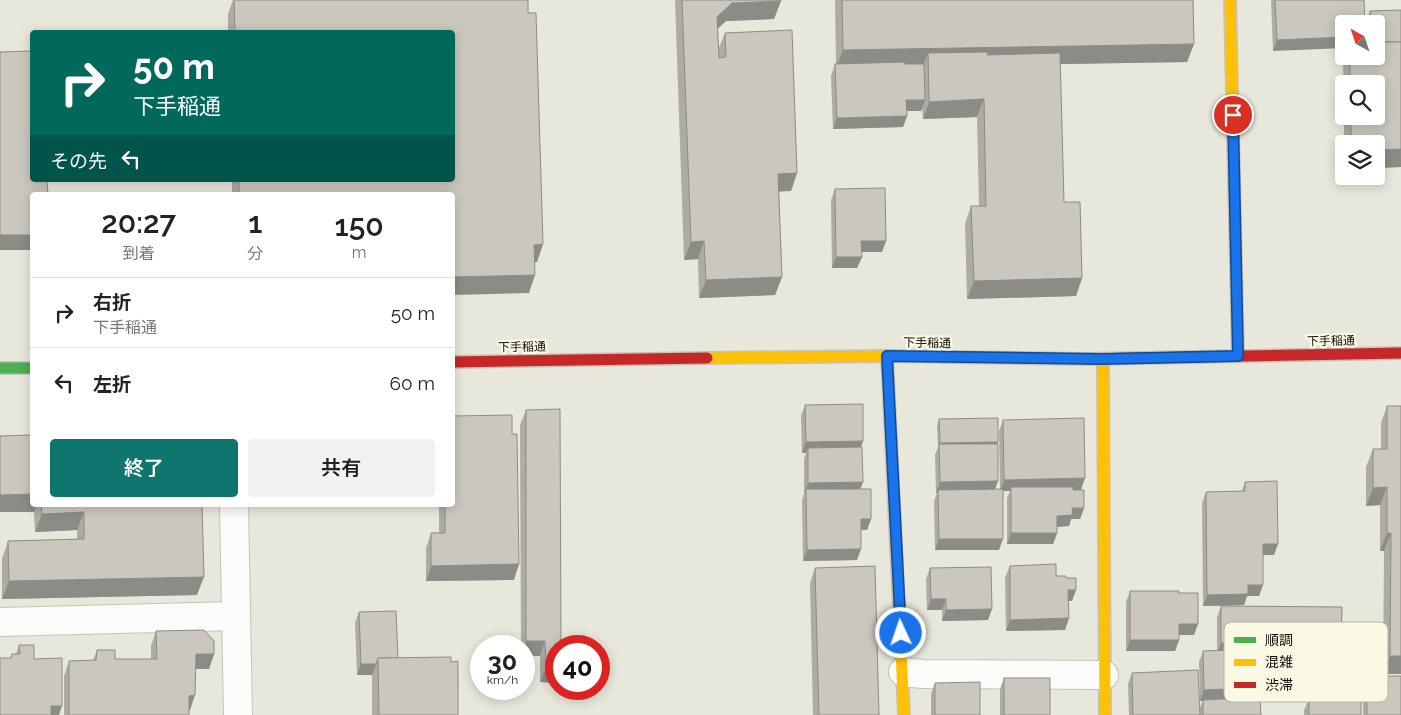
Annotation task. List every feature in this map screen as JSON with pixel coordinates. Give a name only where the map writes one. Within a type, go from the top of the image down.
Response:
[{"type":"street","points":[[1230,0],[1238,356]]},
{"type":"street","name":"下手稲通","points":[[455,362],[887,356],[1103,359],[1401,353]]},
{"type":"street","points":[[887,356],[904,715]]},
{"type":"street","points":[[1103,359],[1105,715]]},
{"type":"street","points":[[0,368],[30,368]]},
{"type":"street","points":[[234,507],[238,715]]},
{"type":"street","points":[[0,622],[236,616]]},
{"type":"street","points":[[903,672],[923,674],[1104,675]]},
{"type":"building","points":[[234,0],[528,0],[528,13],[536,13],[543,244],[534,245],[535,275],[455,277],[455,192],[239,192],[239,182],[455,182],[455,30],[235,30]]},
{"type":"building","points":[[682,0],[781,0],[732,3],[717,17],[719,58],[726,57],[725,33],[792,30],[797,173],[778,174],[782,277],[706,280],[704,241],[691,242]]},
{"type":"building","points":[[842,0],[1193,0],[1194,44],[843,50]]},
{"type":"building","points":[[1275,0],[1364,0],[1365,15],[1335,15],[1335,37],[1277,40]]},
{"type":"building","points":[[1401,10],[1401,42],[1385,42],[1385,15],[1370,15],[1370,11]]},
{"type":"building","points":[[1385,42],[1401,42],[1401,149],[1385,150],[1385,135],[1351,135],[1351,125],[1385,125],[1385,75],[1350,75],[1350,65],[1385,65]]},
{"type":"building","points":[[30,51],[30,182],[47,182],[48,192],[30,192],[30,235],[0,235],[0,52]]},
{"type":"building","points":[[988,52],[987,55],[1060,53],[1064,202],[1080,202],[1082,278],[974,281],[971,206],[986,206],[984,99],[929,102],[928,53]]},
{"type":"building","points":[[905,62],[905,64],[924,64],[925,100],[906,100],[907,116],[837,118],[835,64]]},
{"type":"building","points":[[885,188],[886,241],[861,241],[862,257],[836,257],[835,189]]},
{"type":"building","points":[[863,404],[863,441],[806,442],[805,405]]},
{"type":"building","points":[[1387,406],[1401,406],[1401,656],[1390,656],[1391,533],[1387,533],[1387,487],[1373,488],[1373,449],[1387,449]]},
{"type":"building","points":[[560,409],[561,635],[545,635],[545,641],[535,641],[535,635],[526,635],[526,410]]},
{"type":"building","points":[[512,415],[512,434],[517,434],[519,564],[431,566],[431,533],[445,533],[445,507],[455,507],[455,416]]},
{"type":"building","points":[[998,418],[998,442],[940,443],[939,419]]},
{"type":"building","points":[[1084,418],[1085,478],[1004,480],[1003,420]]},
{"type":"building","points":[[30,435],[30,494],[0,495],[0,436]]},
{"type":"building","points":[[939,444],[998,444],[998,481],[940,482]]},
{"type":"building","points":[[862,447],[863,482],[808,483],[808,448]]},
{"type":"building","points":[[1277,481],[1278,544],[1263,544],[1263,585],[1248,585],[1248,594],[1207,595],[1206,492],[1245,491],[1245,482]]},
{"type":"building","points":[[1011,487],[1073,487],[1073,490],[1084,490],[1084,508],[1072,508],[1073,515],[1057,516],[1057,533],[1011,533]]},
{"type":"building","points":[[806,489],[871,489],[871,519],[861,519],[861,549],[807,550]]},
{"type":"building","points":[[1003,489],[1003,539],[939,539],[938,490]]},
{"type":"building","points":[[41,507],[202,507],[204,577],[9,581],[8,541],[84,539],[84,512],[42,514]]},
{"type":"building","points":[[1056,564],[1056,576],[1076,578],[1076,590],[1068,590],[1069,618],[1010,620],[1010,566]]},
{"type":"building","points":[[875,566],[879,715],[819,715],[815,568]]},
{"type":"building","points":[[991,567],[992,609],[946,610],[946,599],[931,599],[930,568]]},
{"type":"building","points":[[1130,591],[1198,593],[1198,624],[1179,624],[1179,640],[1130,640]]},
{"type":"building","points":[[1221,606],[1342,607],[1342,622],[1224,622],[1224,643],[1221,643]]},
{"type":"building","points":[[396,611],[398,658],[378,658],[376,664],[361,664],[359,612]]},
{"type":"building","points":[[204,630],[214,641],[214,654],[196,654],[195,695],[189,696],[189,715],[69,715],[69,661],[96,660],[97,650],[115,650],[115,659],[157,659],[156,631]]},
{"type":"building","points":[[19,645],[34,645],[34,659],[62,658],[62,706],[51,706],[51,715],[0,715],[0,658],[11,658],[12,654],[20,654]]},
{"type":"building","points":[[1224,650],[1224,689],[1204,690],[1203,651]]},
{"type":"building","points":[[451,657],[451,662],[458,661],[458,715],[379,715],[378,658]]},
{"type":"building","points":[[1198,670],[1200,715],[1133,715],[1132,673]]},
{"type":"building","points":[[1388,676],[1401,676],[1401,715],[1367,715],[1367,702],[1388,702]]},
{"type":"building","points":[[1004,678],[1050,678],[1050,715],[1004,715]]},
{"type":"building","points":[[980,682],[980,715],[935,715],[935,683]]},
{"type":"building","points":[[1224,699],[1224,702],[1260,702],[1261,715],[1203,715],[1203,700]]},
{"type":"building","points":[[1309,702],[1361,702],[1361,715],[1309,715]]},
{"type":"traffic: fast","points":[[0,368],[30,368]]},
{"type":"traffic: slow","points":[[1230,0],[1238,356]]},
{"type":"traffic: slow","points":[[887,356],[904,715]]},
{"type":"traffic: slow","points":[[707,358],[887,356],[1087,359]]},
{"type":"traffic: slow","points":[[1103,359],[1105,715]]},
{"type":"traffic: jam","points":[[1087,359],[1401,353]]},
{"type":"traffic: jam","points":[[455,362],[707,358]]},
{"type":"route","points":[[901,633],[887,356],[1103,359],[1238,356],[1233,115]]}]
